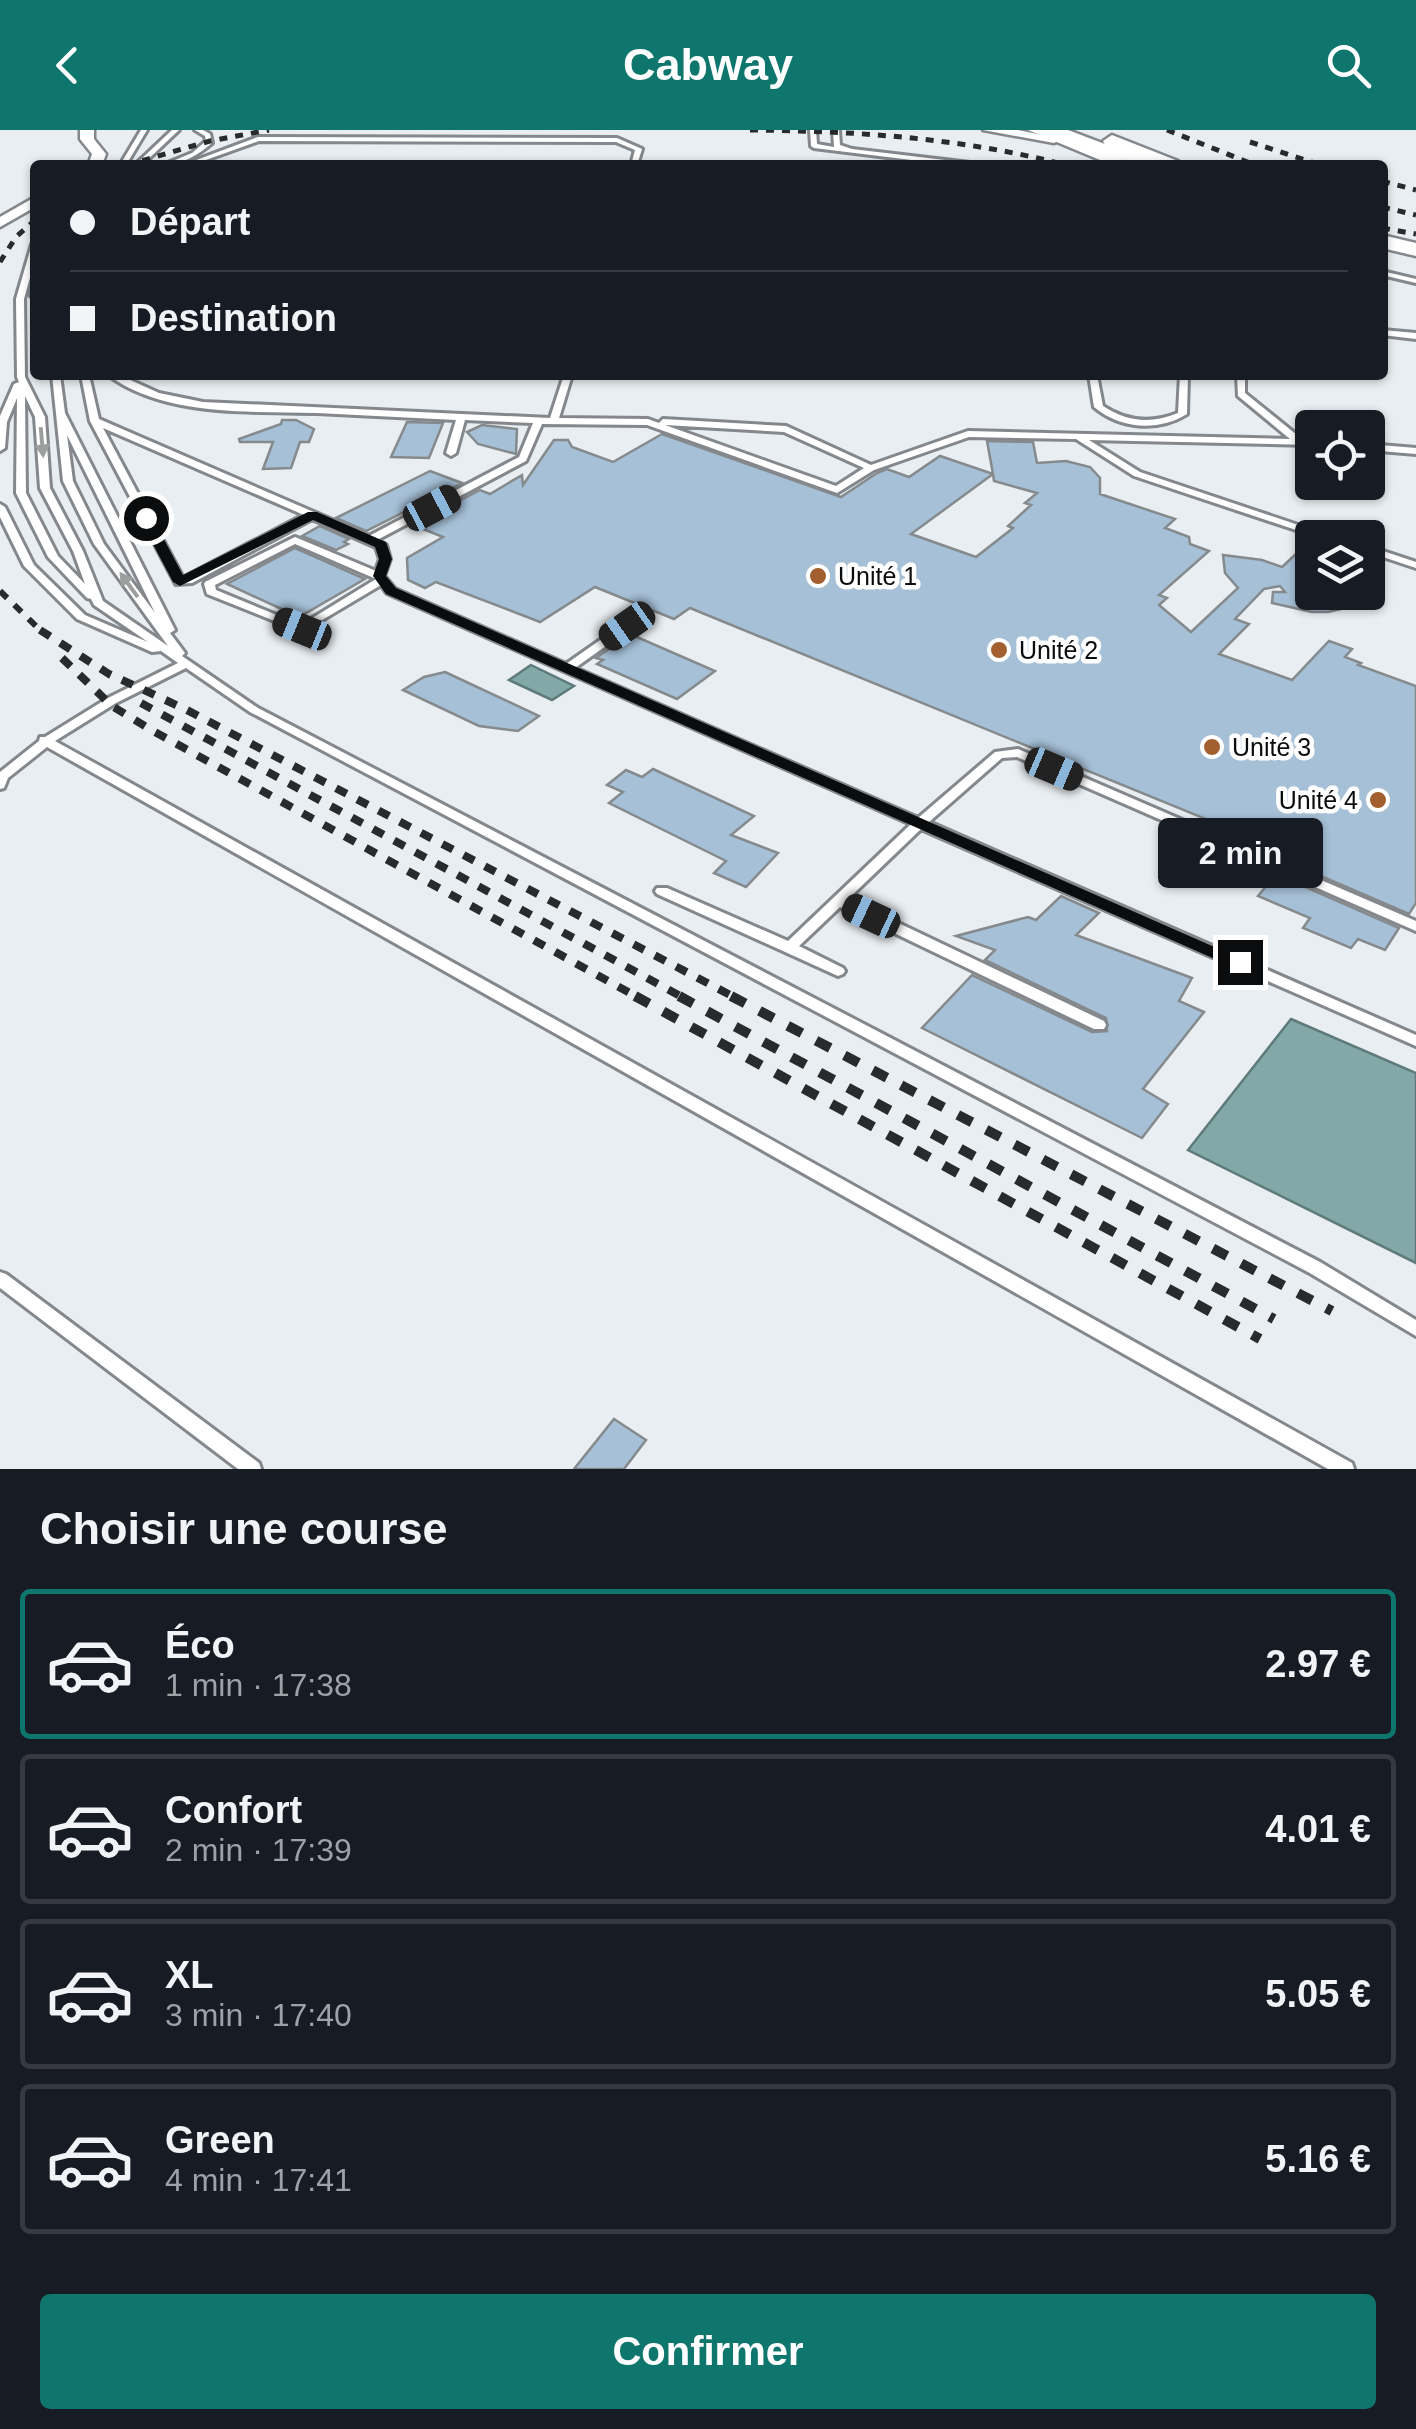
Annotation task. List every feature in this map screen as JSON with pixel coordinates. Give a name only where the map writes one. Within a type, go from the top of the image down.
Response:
[{"type":"main road","points":[[1076,130],[1151,160]]},
{"type":"main road","points":[[1087,130],[1159,160]]},
{"type":"main road","points":[[1049,133],[1117,160]]},
{"type":"main road","points":[[1388,235],[1416,242]]},
{"type":"main road","points":[[1388,243],[1416,250]]},
{"type":"street","points":[[88,130],[86,140],[99,154],[97,160]]},
{"type":"street","points":[[990,130],[1049,133],[1138,160]]},
{"type":"street","points":[[0,223],[30,205]]},
{"type":"lane","points":[[126,160],[144,130]]},
{"type":"lane","points":[[143,160],[176,130]]},
{"type":"lane","points":[[179,160],[210,142],[208,135],[198,130]]},
{"type":"lane","points":[[813,130],[814,146],[819,149],[928,160]]},
{"type":"lane","points":[[836,130],[837,146],[851,151]]},
{"type":"lane","points":[[200,160],[258,139],[617,140],[639,148],[635,160]]},
{"type":"lane","points":[[30,263],[20,298],[21,493],[53,557],[98,603],[254,710],[1314,1267],[1416,1329]]},
{"type":"lane","points":[[1388,275],[1416,282]]},
{"type":"lane","points":[[1388,333],[1416,336]]},
{"type":"lane","points":[[0,448],[2,422],[21,377]]},
{"type":"lane","points":[[21,377],[40,417],[45,488],[78,551],[98,603]]},
{"type":"lane","points":[[56,380],[68,481],[100,544],[186,664]]},
{"type":"lane","points":[[86,380],[95,422],[180,582],[312,515]]},
{"type":"lane","points":[[120,380],[167,399],[216,406],[786,428],[872,468]]},
{"type":"lane","points":[[554,421],[566,380]]},
{"type":"lane","points":[[1094,380],[1099,407],[1112,417],[1144,424],[1166,422],[1182,414],[1184,380]]},
{"type":"lane","points":[[1240,380],[1241,394],[1295,438]]},
{"type":"lane","points":[[57,406],[186,664]]},
{"type":"lane","points":[[451,453],[461,418]]},
{"type":"lane","points":[[371,540],[523,460],[538,421]]},
{"type":"lane","points":[[95,422],[371,540],[381,545],[385,559],[380,579],[302,629],[211,592],[209,584],[295,540],[380,579],[391,591],[1416,1040]]},
{"type":"lane","points":[[648,422],[837,490],[872,468],[968,434],[1295,441]]},
{"type":"lane","points":[[1144,424],[1147,438]]},
{"type":"lane","points":[[1078,436],[1136,474],[1295,526]]},
{"type":"lane","points":[[1385,448],[1416,451]]},
{"type":"lane","points":[[0,507],[29,566],[81,618],[186,664]]},
{"type":"lane","points":[[1385,554],[1416,564]]},
{"type":"lane","points":[[568,668],[627,626]]},
{"type":"lane","points":[[0,785],[2,777],[44,740],[89,710],[186,664]]},
{"type":"lane","points":[[44,740],[1345,1469]]},
{"type":"lane","points":[[790,947],[922,821],[999,755],[1018,753],[1416,926]]},
{"type":"lane","points":[[662,891],[838,971]]},
{"type":"lane","points":[[838,900],[1099,1024]]},
{"type":"lane","points":[[0,1279],[252,1469]]},
{"type":"water","points":[[531,665],[574,686],[552,700],[509,680]]},
{"type":"water","points":[[1291,1019],[1416,1073],[1416,1263],[1188,1150]]},
{"type":"building","points":[[282,420],[296,420],[314,429],[309,442],[300,442],[291,468],[263,469],[273,442],[239,439],[281,424]]},
{"type":"building","points":[[407,422],[443,423],[429,458],[391,457]]},
{"type":"building","points":[[482,425],[517,429],[516,454],[478,444],[467,432]]},
{"type":"building","points":[[662,434],[841,497],[877,473],[887,469],[909,477],[940,456],[993,474],[987,441],[1033,442],[1037,463],[1066,461],[1090,467],[1100,478],[1100,494],[1175,519],[1165,528],[1189,537],[1190,544],[1209,551],[1159,595],[1167,598],[1159,605],[1191,632],[1238,588],[1225,573],[1223,555],[1282,567],[1295,555],[1295,608],[1272,603],[1273,592],[1285,592],[1280,586],[1264,589],[1235,619],[1249,624],[1219,654],[1292,680],[1329,641],[1352,649],[1345,657],[1361,663],[1358,665],[1416,686],[1416,903],[1409,914],[1286,861],[1291,854],[690,608],[674,619],[595,587],[540,622],[436,582],[425,588],[408,580],[407,558],[443,537],[413,525],[480,490],[490,494],[522,475],[523,485],[554,440],[568,440],[572,447],[613,462]],"holes":[[[993,474],[994,481],[1037,493],[1025,503],[1031,505],[1008,526],[1013,528],[976,557],[911,534]]]},
{"type":"building","points":[[430,471],[462,483],[366,531],[336,518]]},
{"type":"building","points":[[320,526],[349,539],[344,542],[348,544],[336,550],[302,536]]},
{"type":"building","points":[[295,548],[365,579],[299,617],[227,584]]},
{"type":"building","points":[[630,634],[715,671],[677,699],[597,664],[603,660],[596,658]]},
{"type":"building","points":[[445,672],[539,716],[518,731],[479,726],[403,690],[424,677]]},
{"type":"building","points":[[653,769],[754,816],[731,835],[778,853],[746,887],[714,873],[726,861],[609,803],[623,792],[607,785],[626,770],[642,777]]},
{"type":"building","points":[[1276,874],[1399,928],[1385,950],[1358,939],[1351,948],[1303,928],[1310,918],[1258,896]]},
{"type":"building","points":[[1061,896],[1099,913],[1076,935],[1192,978],[1179,1001],[1204,1012],[1143,1089],[1168,1104],[1142,1138],[922,1028],[972,975],[1092,1032],[1107,1031],[1106,1018],[985,960],[995,950],[956,936],[1028,917],[1036,920]]},
{"type":"building","points":[[614,1419],[646,1440],[624,1469],[574,1469]]},
{"type":"railway","points":[[144,160],[210,141],[269,130]]},
{"type":"railway","points":[[750,130],[909,138],[1044,160]]},
{"type":"railway","points":[[1167,130],[1242,160]]},
{"type":"railway","points":[[1250,142],[1305,160]]},
{"type":"railway","points":[[1388,183],[1416,190]]},
{"type":"railway","points":[[1388,208],[1416,215]]},
{"type":"railway","points":[[0,262],[16,237],[30,224]]},
{"type":"railway","points":[[1388,229],[1416,234]]},
{"type":"railway","points":[[0,591],[43,633]]},
{"type":"railway","points":[[40,630],[109,674],[185,709],[736,998]]},
{"type":"railway","points":[[62,658],[112,706],[153,731],[639,998]]},
{"type":"railway","points":[[141,703],[684,998]]},
{"type":"railway","points":[[635,996],[1260,1339]]},
{"type":"railway","points":[[679,996],[1274,1319]]},
{"type":"railway","points":[[731,996],[1332,1311]]},
{"type":"place","name":"Unité 1","points":[[818,576]]},
{"type":"place","name":"Unité 2","points":[[999,650]]},
{"type":"place","name":"Unité 3","points":[[1212,747]]},
{"type":"place","name":"Unité 4","points":[[1378,800]]},
{"type":"route","points":[[146,518],[180,582],[312,515],[334,523],[381,545],[385,559],[381,582],[391,591],[1240,962]]}]
